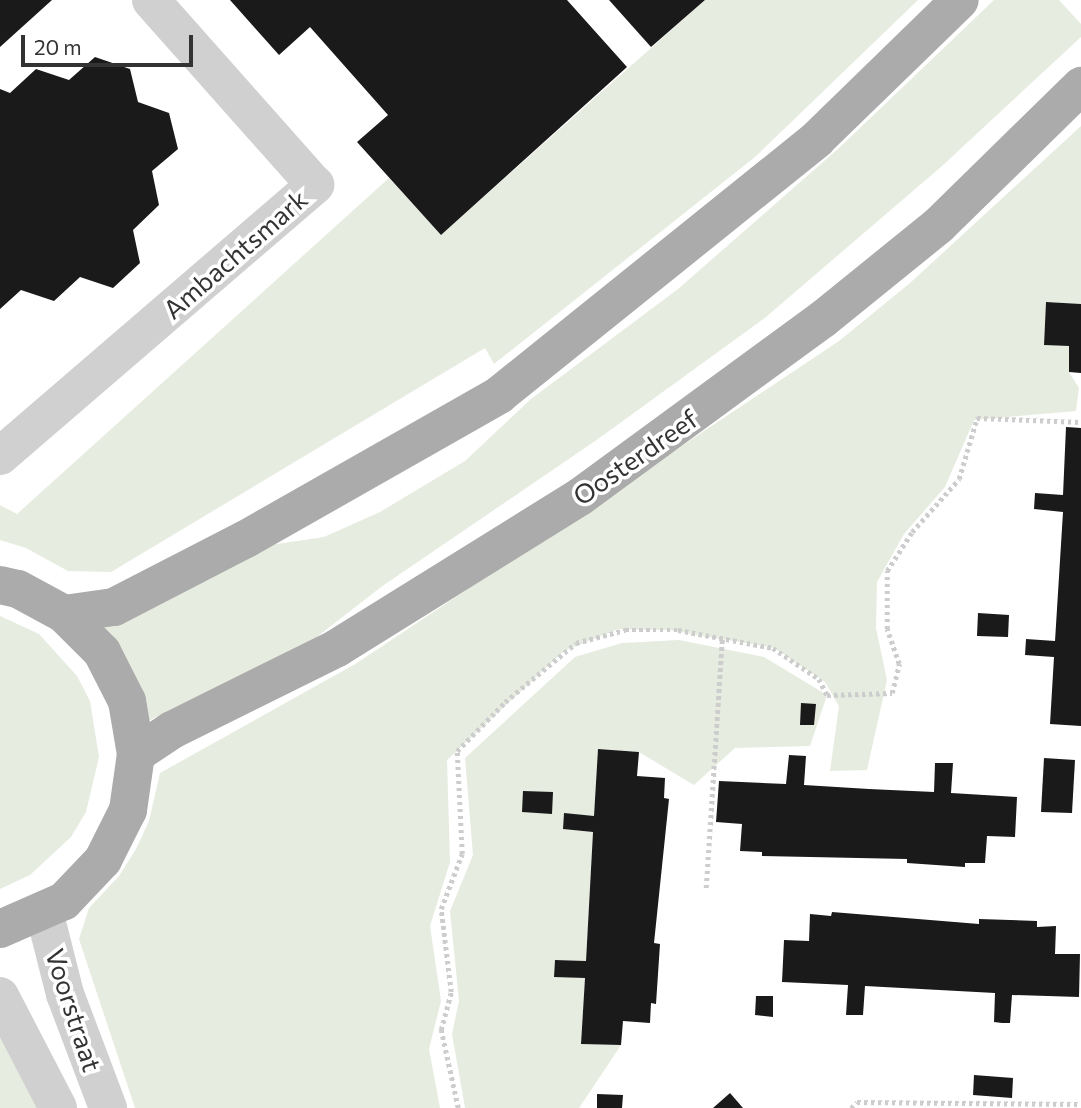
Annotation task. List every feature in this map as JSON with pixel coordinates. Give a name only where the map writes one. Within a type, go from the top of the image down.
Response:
[{"type":"main road","points":[[64,614],[114,607],[246,539],[499,395],[817,139],[960,0]]},
{"type":"main road","name":"Oosterdreef","points":[[136,754],[172,730],[337,648],[592,488],[802,336],[939,225],[1081,86]]},
{"type":"main road","points":[[0,585],[18,589],[64,614],[108,664],[127,701],[136,754],[128,810],[103,860],[64,901],[0,929]]},
{"type":"street","name":"Ambachtsmark","points":[[0,456],[315,185],[151,0]]},
{"type":"street","name":"Voorstraat","points":[[44,911],[65,994],[108,1108]]},
{"type":"street","name":"Voorstraat","points":[[0,996],[58,1108]]},
{"type":"path","points":[[458,1108],[441,1030],[451,992],[441,909],[462,854],[457,751],[505,702],[576,643],[625,630],[678,630],[773,649],[820,679],[827,695],[891,694],[899,664],[887,629],[887,571],[912,532],[959,479],[977,418],[1081,422]]},
{"type":"path","points":[[706,888],[722,639]]},
{"type":"path","points":[[851,1108],[857,1102],[1081,1104]]},
{"type":"shaded area","points":[[705,0],[918,0],[755,157],[494,364],[485,348],[111,572],[68,571],[26,548],[0,540],[0,505],[17,514],[389,178],[441,235]]},
{"type":"shaded area","points":[[994,0],[1059,0],[1081,24],[1081,37],[942,166],[766,317],[598,439],[381,587],[313,640],[140,725],[100,630],[257,547],[324,537],[380,512],[465,461],[531,399],[678,289],[839,148]]},
{"type":"shaded area","points":[[1081,126],[1081,304],[1046,302],[1044,345],[1069,346],[1069,372],[1079,388],[1076,411],[974,420],[945,487],[904,534],[877,582],[876,628],[887,680],[867,770],[830,771],[839,706],[825,682],[774,648],[668,630],[618,629],[564,651],[447,760],[450,862],[430,926],[441,1001],[429,1049],[440,1108],[135,1108],[79,939],[89,908],[119,876],[136,849],[149,821],[160,773],[357,663],[839,341],[910,283]]},
{"type":"shaded area","points":[[0,616],[39,634],[77,676],[90,701],[99,757],[86,812],[71,837],[30,875],[0,889]]},
{"type":"shaded area","points":[[679,640],[764,657],[827,695],[810,746],[735,748],[694,785],[639,752],[598,749],[594,816],[564,814],[563,829],[593,832],[586,961],[555,960],[554,976],[585,978],[581,1044],[621,1045],[579,1108],[465,1108],[452,1034],[459,1001],[450,911],[473,855],[465,758],[575,657],[622,643]]},
{"type":"shaded area","points":[[0,1018],[41,1108],[0,1108]]},
{"type":"building","points":[[0,0],[52,0],[0,47]]},
{"type":"building","points":[[230,0],[567,0],[627,67],[441,235],[357,142],[388,115],[310,27],[279,55]]},
{"type":"building","points":[[609,0],[705,0],[651,47]]},
{"type":"building","points":[[95,57],[130,69],[138,102],[169,113],[178,149],[152,171],[159,205],[133,230],[140,263],[113,288],[80,277],[54,301],[21,290],[0,309],[0,89],[10,93],[36,69],[69,80]]},
{"type":"building","points":[[1046,302],[1081,304],[1081,373],[1069,372],[1069,346],[1044,345]]},
{"type":"building","points":[[1066,427],[1081,428],[1081,726],[1050,724],[1054,657],[1025,655],[1026,639],[1055,641],[1063,512],[1034,509],[1035,493],[1063,495]]},
{"type":"building","points":[[978,613],[1009,615],[1008,637],[977,636]]},
{"type":"building","points":[[801,703],[816,704],[814,725],[800,725]]},
{"type":"building","points":[[598,749],[639,752],[637,776],[665,778],[664,798],[669,799],[654,943],[660,944],[656,1004],[651,1003],[650,1023],[623,1021],[621,1045],[581,1044],[585,978],[554,977],[555,960],[586,961],[593,832],[563,829],[564,813],[594,816]]},
{"type":"building","points":[[789,755],[806,756],[804,785],[869,789],[934,792],[935,763],[953,763],[951,793],[1017,797],[1015,837],[987,836],[985,863],[965,863],[965,867],[907,863],[907,859],[762,856],[762,852],[740,851],[742,824],[716,822],[719,781],[786,784]]},
{"type":"building","points":[[1044,758],[1075,760],[1072,813],[1041,812]]},
{"type":"building","points":[[523,791],[553,792],[552,814],[522,812]]},
{"type":"building","points":[[832,912],[979,924],[979,919],[1037,921],[1037,927],[1056,926],[1055,954],[1080,954],[1079,997],[1012,995],[1010,1023],[1002,1023],[994,1022],[995,993],[865,986],[863,1015],[846,1015],[848,985],[782,982],[784,940],[809,941],[810,914],[831,916]]},
{"type":"building","points":[[756,996],[773,996],[773,1017],[755,1015]]},
{"type":"building","points":[[974,1075],[1013,1078],[1012,1098],[973,1095]]},
{"type":"building","points":[[730,1093],[743,1108],[713,1108]]},
{"type":"building","points":[[597,1094],[623,1095],[622,1108],[597,1108]]}]
